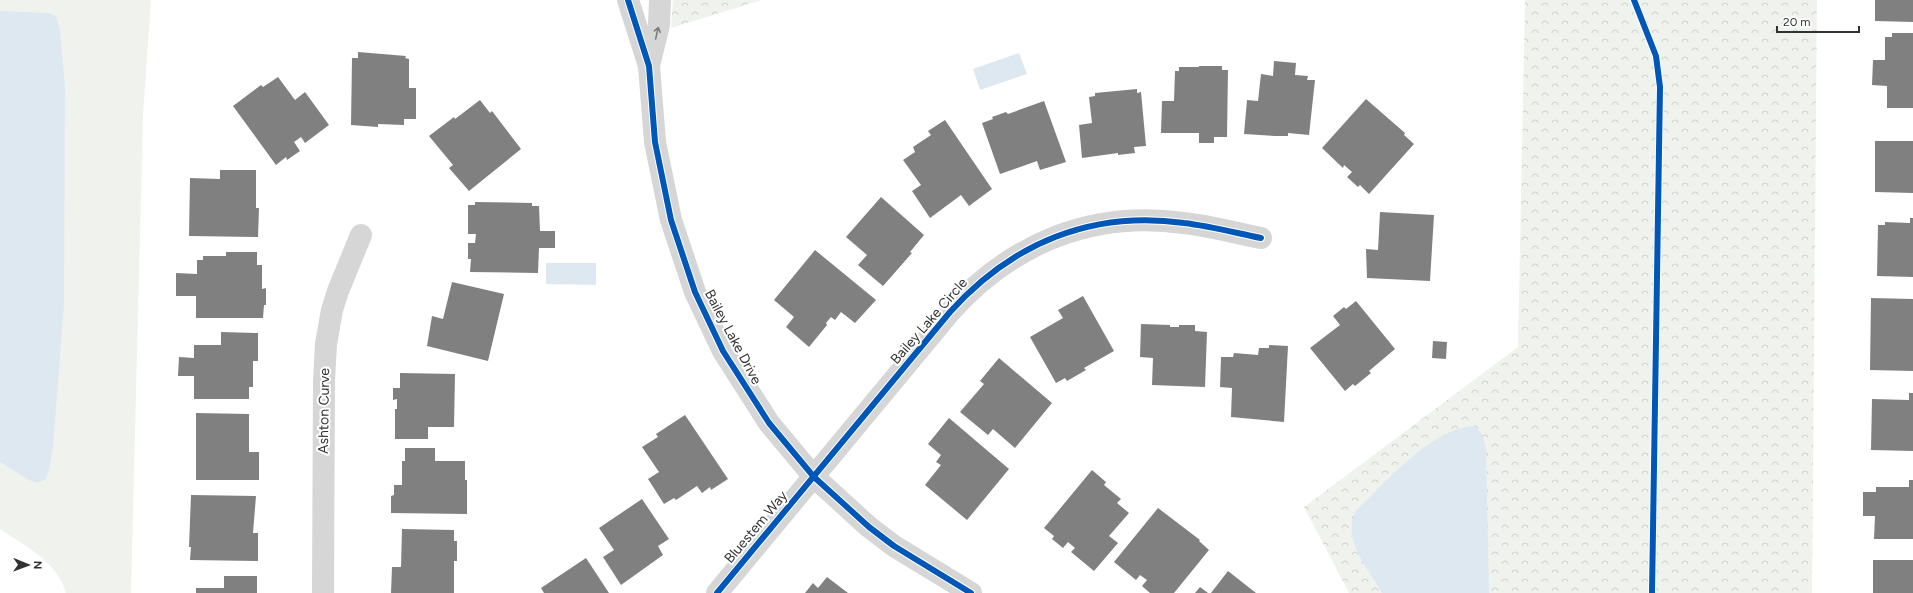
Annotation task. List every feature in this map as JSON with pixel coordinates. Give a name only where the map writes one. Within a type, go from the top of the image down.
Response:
[{"type":"street","name":"Bailey Lake Drive","points":[[628,0],[649,66],[655,142],[665,198],[675,236],[695,292],[723,351],[749,394],[769,423],[814,477],[869,527],[894,546],[970,593]]},
{"type":"street","name":"Bailey Lake Drive","points":[[649,66],[659,25],[660,0]]},
{"type":"street","name":"Bailey Lake Circle","points":[[814,477],[960,300],[988,275],[1026,250],[1068,232],[1122,221],[1184,223],[1261,238]]},
{"type":"street","name":"Ashton Curve","points":[[323,593],[324,381],[326,344],[332,310],[338,291],[361,235]]},
{"type":"street","name":"Bluestem Way","points":[[717,593],[814,477]]},
{"type":"green space","points":[[0,0],[151,0],[143,116],[131,593],[66,593],[56,572],[48,563],[0,529]]},
{"type":"green space","points":[[673,0],[762,0],[671,28]]},
{"type":"green space","points":[[1525,0],[1817,0],[1812,593],[1349,593],[1304,507],[1518,347]]},
{"type":"shaded area","points":[[0,11],[49,13],[56,16],[60,30],[65,86],[64,304],[53,447],[46,479],[37,483],[29,480],[0,462]]},
{"type":"shaded area","points":[[1019,53],[1027,74],[980,90],[973,69]]},
{"type":"shaded area","points":[[546,263],[596,263],[596,285],[546,284]]},
{"type":"shaded area","points":[[1474,426],[1481,433],[1486,448],[1489,593],[1382,593],[1358,554],[1354,543],[1352,522],[1356,511],[1395,472],[1425,447],[1441,436],[1458,429]]},
{"type":"building","points":[[1875,0],[1913,0],[1913,22],[1875,21]]},
{"type":"building","points":[[1892,33],[1913,33],[1913,108],[1887,108],[1887,86],[1872,85],[1873,60],[1885,60],[1885,37],[1892,37]]},
{"type":"building","points":[[358,52],[406,56],[405,58],[409,59],[409,88],[416,88],[416,119],[404,119],[404,125],[378,124],[378,127],[351,125],[352,58],[358,58]]},
{"type":"building","points":[[1274,61],[1296,63],[1295,75],[1308,76],[1307,80],[1315,80],[1309,135],[1288,133],[1288,136],[1244,134],[1247,100],[1258,101],[1261,74],[1273,76]]},
{"type":"building","points":[[1222,66],[1222,70],[1228,70],[1227,137],[1214,137],[1214,143],[1199,143],[1199,133],[1161,133],[1162,101],[1174,101],[1175,71],[1179,71],[1179,67]]},
{"type":"building","points":[[278,77],[295,100],[305,92],[329,125],[305,143],[301,137],[294,142],[300,151],[287,160],[286,157],[276,165],[233,106],[261,85],[263,87]]},
{"type":"building","points":[[1137,89],[1137,93],[1141,92],[1146,146],[1134,147],[1135,153],[1118,155],[1118,153],[1082,158],[1079,125],[1092,123],[1089,97],[1095,96],[1095,93]]},
{"type":"building","points":[[1366,99],[1405,133],[1404,135],[1414,144],[1369,194],[1360,185],[1358,187],[1347,177],[1352,172],[1344,165],[1343,168],[1322,148]]},
{"type":"building","points":[[480,100],[490,113],[492,111],[521,149],[469,191],[449,168],[453,165],[429,136]]},
{"type":"building","points":[[1044,101],[1066,162],[1040,170],[1037,161],[1000,174],[982,123],[993,119],[992,117],[1006,112],[1008,114]]},
{"type":"building","points":[[945,120],[992,189],[969,206],[961,195],[930,218],[912,191],[921,185],[903,160],[915,152],[913,147],[931,135],[928,131]]},
{"type":"building","points":[[1875,141],[1913,141],[1913,193],[1875,192]]},
{"type":"building","points":[[220,170],[256,170],[256,208],[259,208],[258,237],[189,236],[190,178],[220,179]]},
{"type":"building","points":[[881,197],[924,235],[910,252],[912,253],[883,286],[858,265],[867,255],[846,237]]},
{"type":"building","points":[[475,202],[532,203],[532,206],[539,206],[540,231],[555,231],[555,248],[539,248],[538,273],[470,272],[471,259],[468,259],[468,243],[475,243],[476,234],[468,234],[468,205],[475,205]]},
{"type":"building","points":[[1380,212],[1434,215],[1430,281],[1367,278],[1366,249],[1378,250]]},
{"type":"building","points":[[1910,218],[1913,218],[1913,277],[1877,276],[1878,225],[1885,225],[1885,222],[1910,223]]},
{"type":"building","points":[[815,250],[876,300],[855,323],[841,312],[835,320],[831,317],[826,323],[827,325],[809,347],[786,327],[794,317],[774,300]]},
{"type":"building","points":[[226,252],[257,252],[257,265],[262,265],[262,289],[266,288],[266,305],[264,305],[263,318],[196,318],[196,296],[176,296],[176,273],[197,274],[197,260],[203,260],[203,256],[226,256]]},
{"type":"building","points":[[452,282],[504,294],[488,361],[427,346],[432,316],[443,319]]},
{"type":"building","points":[[1083,296],[1114,351],[1084,368],[1086,370],[1067,381],[1065,378],[1056,383],[1030,337],[1063,318],[1058,310]]},
{"type":"building","points":[[1871,298],[1913,299],[1913,371],[1870,370]]},
{"type":"building","points":[[1356,301],[1395,349],[1369,371],[1371,373],[1355,386],[1353,384],[1345,391],[1310,348],[1340,325],[1333,316],[1344,307],[1346,309]]},
{"type":"building","points":[[1141,324],[1170,325],[1170,327],[1179,327],[1179,325],[1195,325],[1195,331],[1207,332],[1205,387],[1152,385],[1153,358],[1140,357]]},
{"type":"building","points":[[221,332],[258,333],[258,361],[253,361],[253,387],[249,387],[249,399],[194,399],[194,376],[178,376],[179,357],[194,358],[194,345],[221,345]]},
{"type":"building","points":[[1433,341],[1447,342],[1446,359],[1432,358]]},
{"type":"building","points":[[1269,345],[1288,346],[1284,422],[1231,417],[1232,388],[1220,387],[1221,357],[1233,357],[1234,353],[1258,355],[1259,348],[1269,348]]},
{"type":"building","points":[[999,358],[1052,403],[1015,448],[993,429],[988,435],[960,412],[984,384],[980,381]]},
{"type":"building","points":[[400,373],[455,374],[454,427],[428,427],[428,439],[395,439],[395,409],[397,409],[397,399],[393,400],[393,388],[400,388]]},
{"type":"building","points":[[1909,393],[1913,393],[1913,451],[1871,450],[1872,399],[1909,400]]},
{"type":"building","points":[[196,413],[249,414],[249,452],[259,452],[259,480],[196,480]]},
{"type":"building","points":[[685,415],[728,479],[711,490],[710,487],[702,493],[697,486],[676,500],[674,498],[664,504],[648,479],[659,472],[642,447],[658,437],[656,434]]},
{"type":"building","points":[[949,418],[1009,469],[967,520],[925,485],[941,465],[936,462],[941,455],[928,444]]},
{"type":"building","points":[[405,448],[435,448],[435,461],[465,461],[465,480],[467,480],[467,514],[391,513],[391,496],[394,495],[394,485],[402,485],[402,461],[405,461]]},
{"type":"building","points":[[1092,470],[1106,482],[1104,485],[1121,499],[1117,503],[1129,513],[1109,536],[1118,543],[1094,571],[1071,552],[1075,548],[1068,542],[1063,548],[1052,539],[1054,536],[1044,528]]},
{"type":"building","points":[[1909,480],[1913,480],[1913,539],[1874,539],[1875,516],[1863,516],[1863,492],[1876,492],[1876,487],[1909,487]]},
{"type":"building","points":[[191,495],[256,496],[253,533],[258,533],[258,561],[190,560]]},
{"type":"building","points":[[642,499],[669,539],[658,546],[663,555],[621,585],[603,557],[614,550],[599,528]]},
{"type":"building","points":[[1158,508],[1200,540],[1199,541],[1209,550],[1174,593],[1150,593],[1142,586],[1147,580],[1140,575],[1136,580],[1114,562]]},
{"type":"building","points":[[402,529],[454,530],[454,541],[457,541],[457,561],[454,561],[454,593],[391,593],[392,567],[401,567]]},
{"type":"building","points":[[586,558],[609,593],[544,593],[541,588]]},
{"type":"building","points":[[1873,560],[1913,560],[1913,593],[1873,593]]},
{"type":"building","points":[[1228,571],[1256,593],[1211,593]]},
{"type":"building","points":[[224,576],[257,576],[257,593],[196,593],[196,588],[224,588]]},
{"type":"building","points":[[827,577],[848,593],[805,593],[813,583],[818,588]]},
{"type":"building","points":[[1200,587],[1208,593],[1195,593]]},
{"type":"cycle path","points":[[628,0],[649,66],[655,142],[671,220],[695,292],[723,351],[769,423],[814,477],[869,527],[894,546],[971,593]]},
{"type":"cycle path","points":[[1634,0],[1656,56],[1660,87],[1652,593]]},
{"type":"cycle path","points":[[717,593],[950,312],[974,288],[1000,267],[1027,250],[1056,237],[1086,227],[1117,222],[1150,220],[1184,223],[1261,238]]}]
